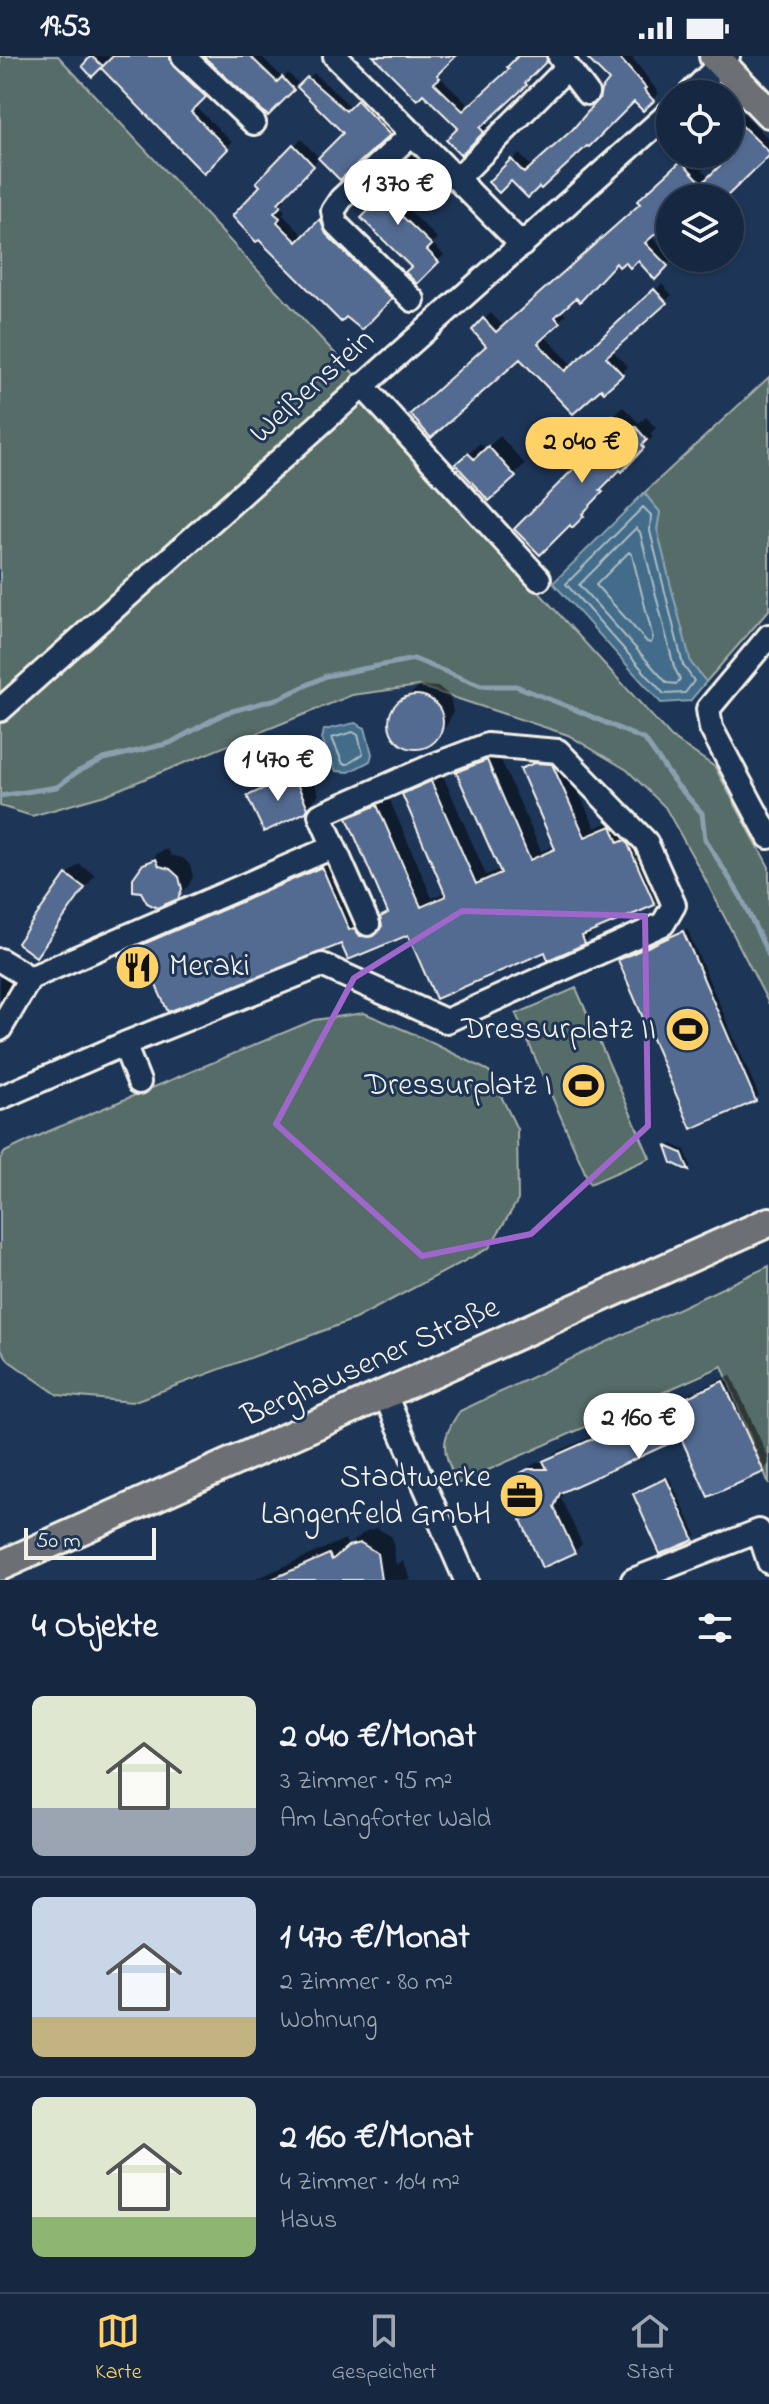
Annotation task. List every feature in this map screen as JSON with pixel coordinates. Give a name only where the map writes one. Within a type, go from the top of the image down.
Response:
[{"type":"main road","points":[[721,59],[769,113]]},
{"type":"main road","name":"Berghausener Straße","points":[[0,1566],[769,1222]]},
{"type":"street","points":[[183,56],[254,123]]},
{"type":"street","points":[[335,56],[522,245]]},
{"type":"street","points":[[702,80],[721,59]]},
{"type":"street","points":[[457,179],[563,62],[587,93]]},
{"type":"street","name":"Weißenstein","points":[[0,710],[656,125]]},
{"type":"street","points":[[413,133],[341,199],[333,211],[336,224],[413,300]]},
{"type":"street","points":[[362,385],[539,579]]},
{"type":"street","points":[[769,636],[708,709],[708,718],[769,837]]},
{"type":"street","points":[[0,1098],[124,1044],[322,965],[446,1021],[663,924],[674,905],[646,842],[558,751],[487,745],[320,815],[368,924]]},
{"type":"street","points":[[0,1029],[30,978],[333,847]]},
{"type":"street","points":[[0,960],[30,978]]},
{"type":"street","points":[[124,1044],[139,1082]]},
{"type":"street","points":[[385,1395],[466,1580]]},
{"type":"street","points":[[633,1580],[759,1531],[769,1562]]},
{"type":"highlighted area","points":[[462,911],[645,916],[648,1126],[531,1234],[422,1256],[276,1124],[354,978]]},
{"type":"green space","points":[[0,56],[58,56],[357,377],[349,384],[671,737],[715,767],[769,867],[769,1004],[665,807],[627,770],[568,735],[419,686],[352,695],[105,795],[32,816],[0,806]]},
{"type":"green space","points":[[769,377],[769,610],[706,682],[691,663],[657,529],[660,512],[644,493]]},
{"type":"green space","name":"Dressurplatz I","points":[[576,988],[650,1158],[590,1184],[516,1014]]},
{"type":"green space","points":[[364,1013],[489,1071],[517,1129],[518,1200],[489,1248],[355,1319],[132,1402],[58,1395],[9,1361],[0,1347],[0,1159],[5,1152],[314,1020]]},
{"type":"green space","points":[[769,1266],[769,1484],[722,1366],[457,1484],[445,1446],[448,1431],[460,1411]]},
{"type":"water","points":[[644,493],[660,512],[657,529],[691,663],[706,682],[690,701],[661,703],[553,583]]},
{"type":"water","points":[[355,723],[365,728],[372,754],[370,761],[349,772],[336,771],[322,739],[324,730]]},
{"type":"building","points":[[91,56],[103,66],[92,77],[82,66]]},
{"type":"building","points":[[113,56],[169,56],[173,66],[206,97],[191,112],[228,149],[204,174],[101,68]]},
{"type":"building","points":[[203,56],[250,56],[277,82],[282,77],[294,90],[268,116]]},
{"type":"building","points":[[373,56],[456,56],[437,75],[440,78],[434,83],[463,111],[509,69],[507,67],[518,56],[546,56],[547,61],[525,83],[527,85],[480,128],[484,132],[461,155],[446,140],[458,128],[423,94],[417,100]]},
{"type":"building","points":[[585,56],[618,56],[654,101],[643,111],[634,102],[589,147],[528,198],[511,181],[499,193],[488,182],[511,159],[524,173],[572,130],[599,99],[601,90],[609,80]]},
{"type":"building","points":[[307,77],[346,111],[357,100],[390,135],[340,180],[318,158],[343,133],[297,87]]},
{"type":"building","points":[[744,128],[769,152],[769,156],[740,184],[656,184],[656,233],[645,243],[656,254],[656,272],[662,272],[655,280],[638,261],[630,268],[625,262],[619,267],[616,263],[580,302],[576,298],[555,317],[560,323],[538,343],[565,371],[654,289],[667,303],[606,357],[623,375],[604,392],[601,389],[573,414],[520,359],[431,438],[410,414],[486,346],[472,330],[483,318],[496,332],[640,204],[637,201],[673,168],[688,168],[702,183],[718,168],[744,168]]},
{"type":"building","points":[[293,144],[314,166],[278,203],[281,206],[274,213],[280,218],[277,222],[297,242],[320,219],[326,234],[392,299],[362,330],[346,317],[341,322],[232,216],[260,186],[256,182]]},
{"type":"building","points":[[406,158],[413,165],[382,197],[432,245],[427,250],[439,262],[417,284],[405,272],[411,267],[361,218],[369,210],[359,201]]},
{"type":"building","points":[[612,415],[628,432],[635,426],[647,440],[642,445],[644,448],[600,490],[603,492],[582,514],[584,516],[572,528],[570,525],[540,555],[514,529],[599,443],[591,435]]},
{"type":"building","points":[[488,446],[516,477],[489,501],[455,464],[468,453],[474,459]]},
{"type":"building","points":[[416,695],[435,703],[443,722],[435,741],[416,749],[397,741],[389,722],[397,703]]},
{"type":"building","points":[[487,760],[530,860],[555,849],[520,769],[534,763],[552,764],[585,837],[611,826],[618,843],[625,840],[628,844],[655,905],[582,936],[585,944],[548,960],[545,952],[436,999],[408,935],[348,960],[341,944],[168,1012],[150,972],[142,976],[131,961],[122,964],[118,955],[322,867],[349,930],[354,928],[360,936],[374,936],[382,926],[380,917],[388,913],[347,818],[377,805],[421,907],[446,896],[402,794],[431,781],[476,884],[501,873],[456,772]]},
{"type":"building","points":[[293,775],[308,808],[306,812],[264,832],[247,796]]},
{"type":"building","points":[[156,859],[159,866],[170,869],[179,877],[182,889],[178,899],[157,908],[147,903],[141,892],[133,891],[133,878],[143,864]]},
{"type":"building","points":[[66,874],[85,888],[36,957],[17,943]]},
{"type":"building","name":"Dressurplatz II","points":[[683,931],[756,1101],[691,1129],[618,960]]},
{"type":"building","points":[[666,1146],[682,1153],[689,1171],[672,1163]]},
{"type":"building","points":[[723,1381],[764,1472],[708,1497],[681,1438],[560,1493],[554,1507],[575,1553],[542,1568],[521,1520],[528,1516],[511,1495],[510,1486],[515,1476],[528,1469],[547,1469],[543,1461]]},
{"type":"building","points":[[666,1478],[694,1540],[660,1554],[633,1494]]},
{"type":"building","points":[[361,1543],[377,1553],[381,1580],[270,1580],[329,1554],[332,1560],[348,1546]]},
{"type":"waterway","points":[[0,796],[57,787],[77,772],[104,759],[170,743],[225,713],[280,698],[326,676],[414,659],[481,686],[516,686],[645,740],[676,784],[702,813],[705,839],[741,897],[769,956]]},
{"type":"place","name":"Meraki","points":[[138,967]]},
{"type":"place","name":"Dressurplatz II","points":[[687,1030]]},
{"type":"place","name":"Dressurplatz I","points":[[583,1086]]},
{"type":"place","name":"Stadtwerke Langenfeld GmbH","points":[[522,1496]]}]
